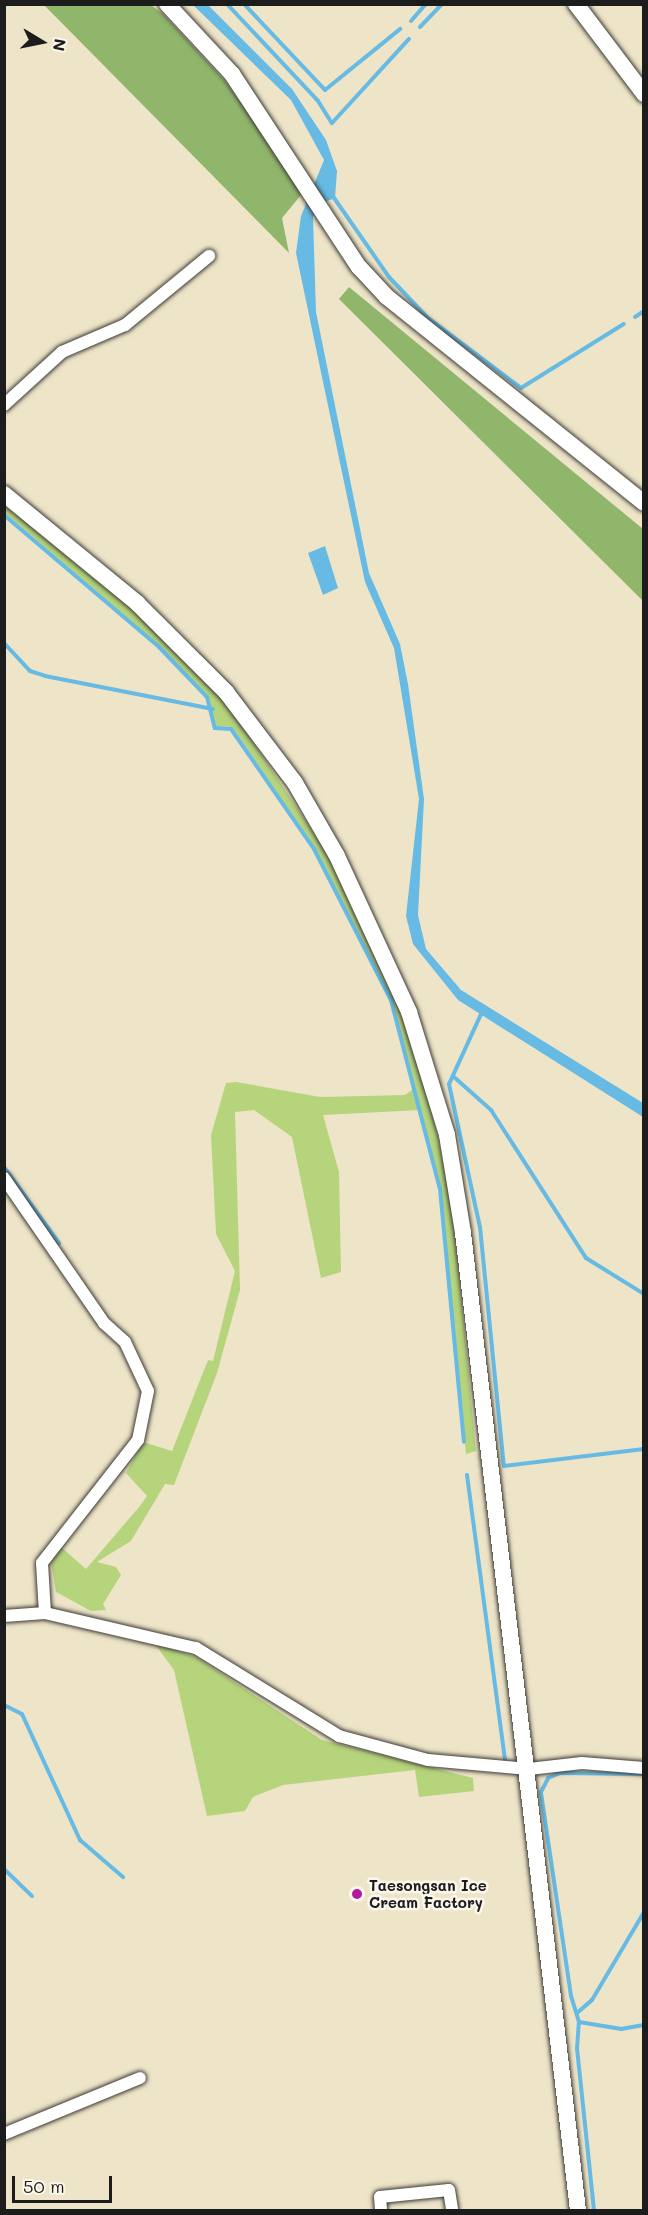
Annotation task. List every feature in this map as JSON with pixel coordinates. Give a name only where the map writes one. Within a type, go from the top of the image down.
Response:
[{"type":"street","points":[[167,4],[232,74],[324,208],[359,267],[422,330],[644,503]]},
{"type":"street","points":[[576,4],[644,94]]},
{"type":"street","points":[[4,405],[62,352],[125,326],[208,256]]},
{"type":"street","points":[[4,494],[137,603],[226,692],[295,783],[378,938],[409,1012],[447,1135],[529,1769],[578,2211]]},
{"type":"street","points":[[4,1178],[104,1323],[125,1342],[148,1391],[138,1440],[42,1563],[45,1613]]},
{"type":"street","points":[[4,1616],[45,1613],[196,1648],[339,1736],[428,1760],[529,1769],[582,1763],[644,1768]]},
{"type":"street","points":[[4,2134],[141,2078]]},
{"type":"street","points":[[381,2211],[380,2197],[449,2190],[452,2211]]},
{"type":"green space","points":[[44,5],[151,5],[164,15],[226,82],[290,172],[301,195],[282,218],[289,253]]},
{"type":"green space","points":[[349,287],[643,529],[643,601],[339,299]]},
{"type":"green space","points":[[4,501],[136,610],[224,699],[334,863],[407,1026],[432,1110],[452,1203],[476,1451],[466,1454],[441,1188],[393,1000],[316,849],[232,727],[216,726],[208,696],[160,646],[5,513]]},
{"type":"green space","points":[[236,1082],[320,1097],[405,1095],[416,1087],[420,1110],[323,1115],[339,1172],[341,1272],[321,1278],[292,1137],[254,1110],[235,1112],[240,1290],[217,1373],[174,1485],[165,1484],[131,1541],[97,1562],[116,1567],[121,1575],[103,1604],[106,1610],[91,1611],[56,1592],[51,1562],[61,1547],[86,1569],[140,1506],[147,1496],[126,1473],[143,1442],[172,1451],[208,1360],[213,1361],[235,1271],[216,1234],[211,1135],[226,1083]]},
{"type":"green space","points":[[155,1644],[196,1657],[322,1740],[473,1778],[474,1791],[419,1797],[415,1770],[283,1785],[253,1797],[245,1811],[207,1816],[174,1670]]},
{"type":"water","points":[[193,5],[208,5],[292,89],[326,140],[337,171],[335,198],[322,203],[313,217],[316,312],[369,573],[400,644],[408,684],[424,799],[418,915],[426,949],[461,990],[643,1103],[643,1117],[458,1000],[413,944],[406,916],[419,799],[394,648],[365,582],[296,253],[301,216],[324,160],[291,100]]},
{"type":"water","points":[[325,546],[338,588],[323,595],[308,553]]},
{"type":"waterway","points":[[227,4],[318,101],[332,123],[409,39]]},
{"type":"waterway","points":[[244,4],[325,90],[400,29]]},
{"type":"waterway","points":[[411,21],[426,4]]},
{"type":"waterway","points":[[420,27],[442,4]]},
{"type":"waterway","points":[[332,195],[389,277],[427,317],[521,388],[624,324]]},
{"type":"waterway","points":[[635,317],[644,311]]},
{"type":"waterway","points":[[4,515],[159,647],[207,697],[215,728],[231,729],[314,849],[391,1000],[440,1189],[464,1442]]},
{"type":"waterway","points":[[4,643],[30,671],[45,676],[213,709]]},
{"type":"waterway","points":[[482,1012],[449,1084],[480,1227],[504,1466],[644,1449]]},
{"type":"waterway","points":[[454,1077],[491,1110],[586,1258],[644,1294]]},
{"type":"waterway","points":[[4,1167],[59,1243]]},
{"type":"waterway","points":[[467,1475],[505,1759]]},
{"type":"waterway","points":[[4,1705],[22,1714],[80,1840],[123,1877]]},
{"type":"waterway","points":[[594,2210],[577,2049],[579,2022],[571,1996],[541,1792],[548,1778],[560,1773],[644,1774]]},
{"type":"waterway","points":[[4,1869],[32,1896]]},
{"type":"waterway","points":[[577,2013],[592,2000],[644,1912]]},
{"type":"waterway","points":[[579,2022],[621,2029],[644,2025]]},
{"type":"place","name":"Taesongsan Ice Cream Factory","points":[[357,1894]]}]
